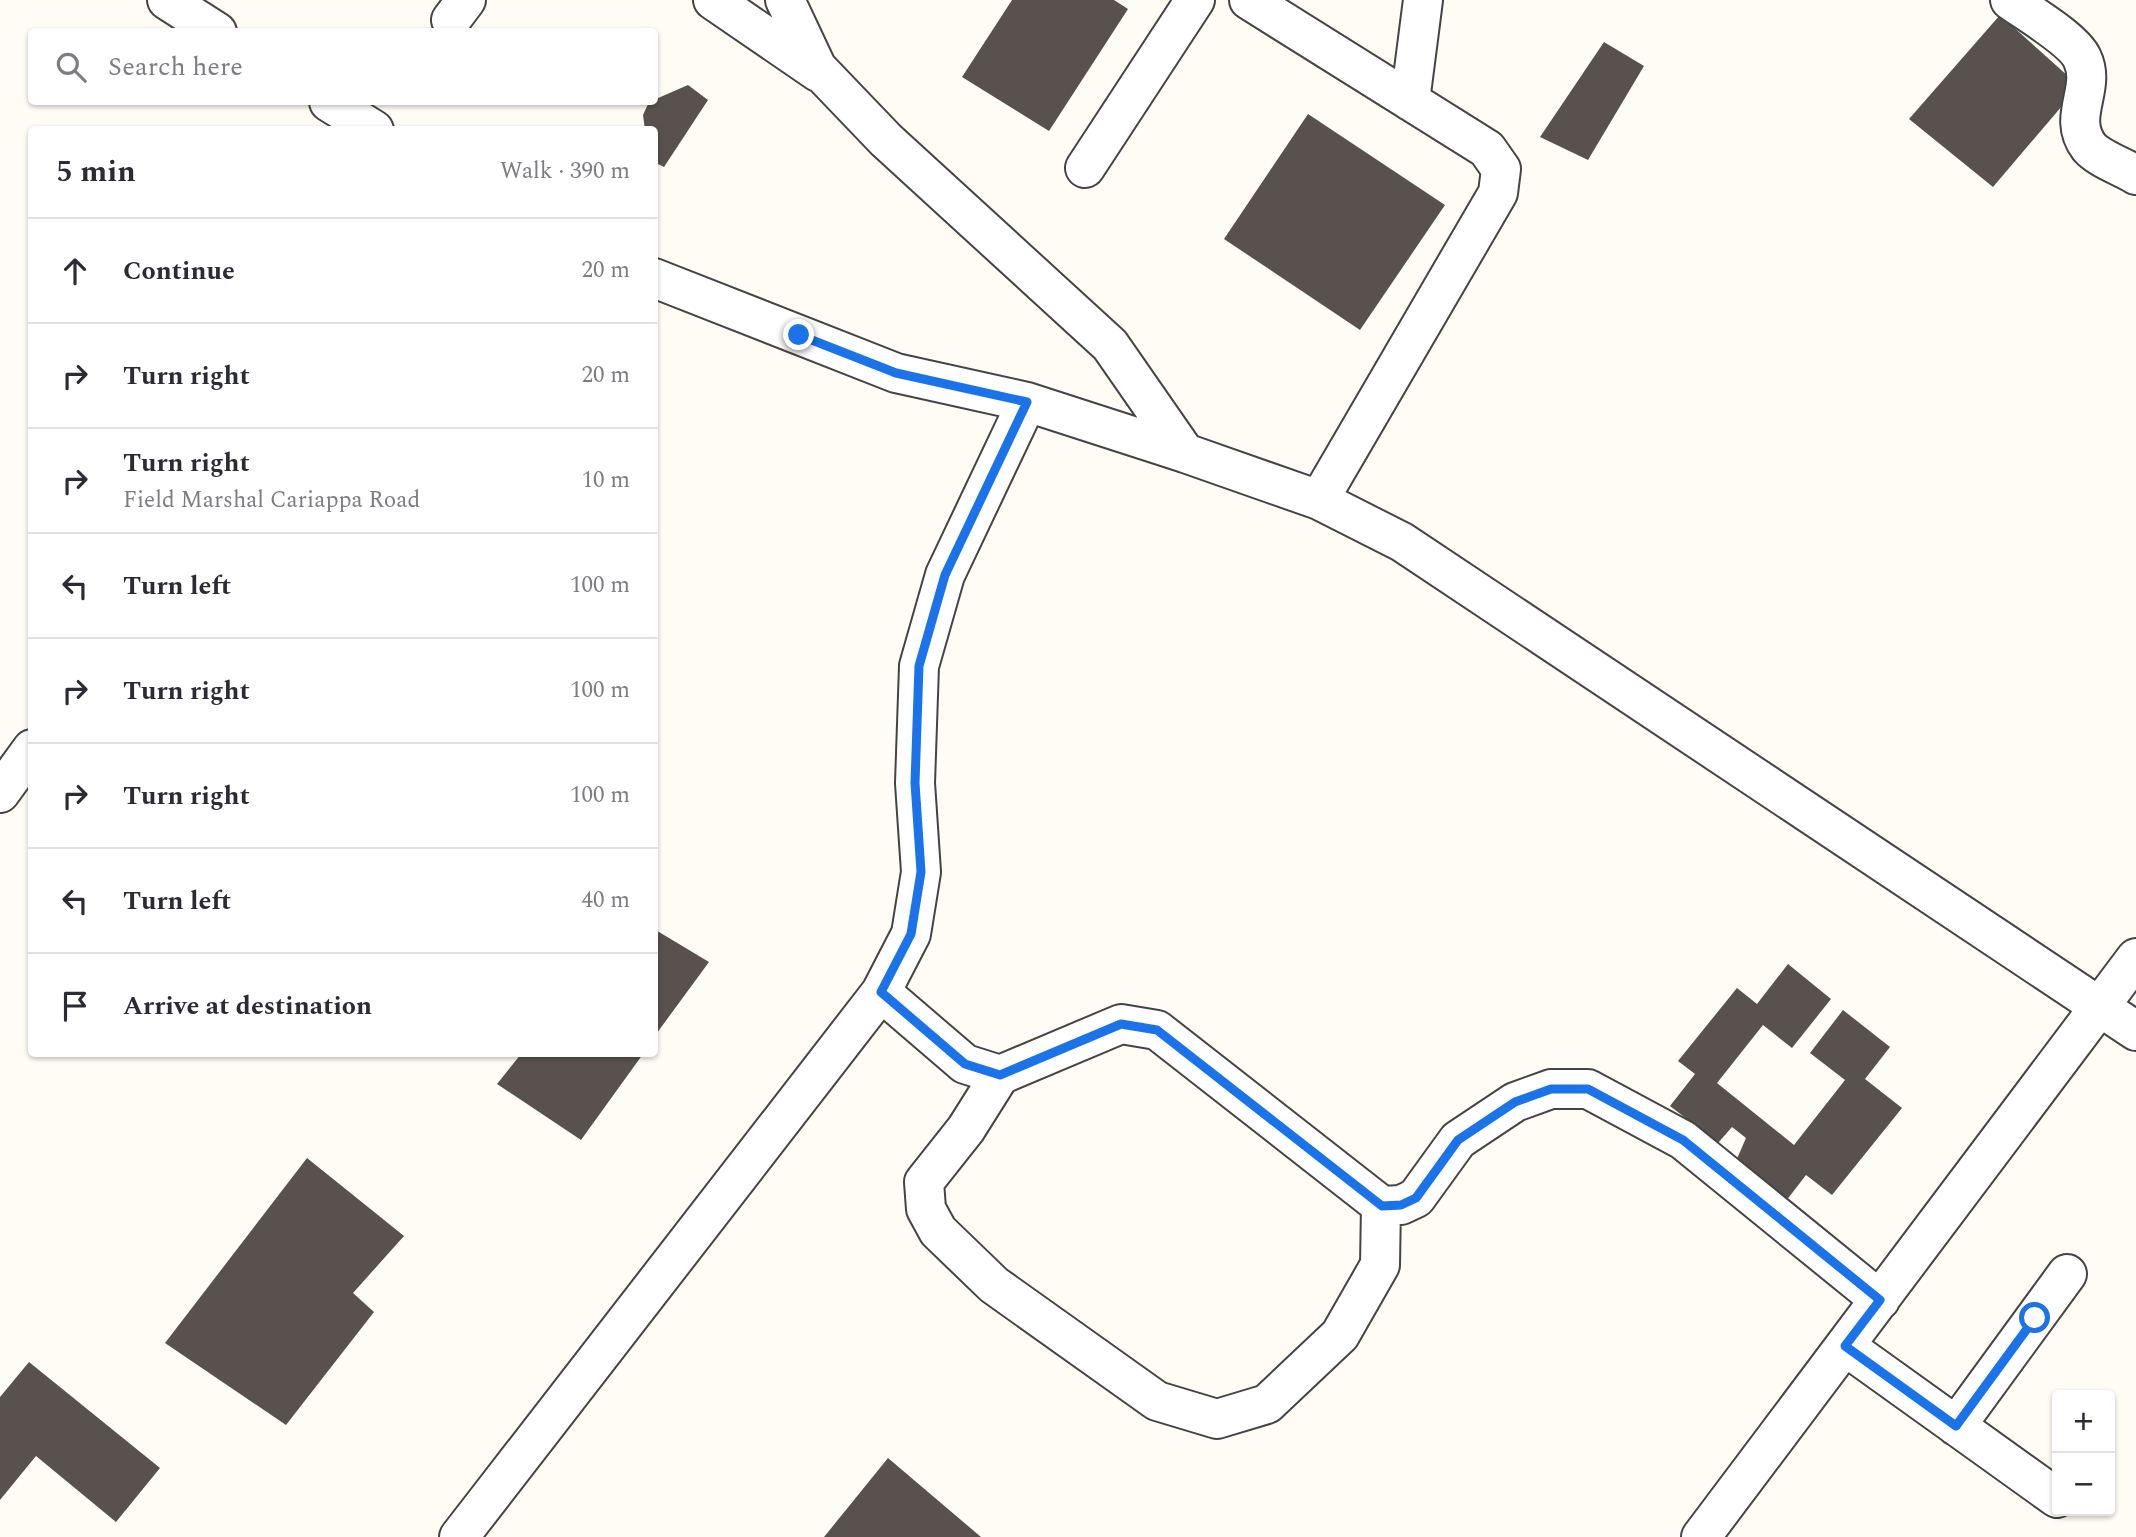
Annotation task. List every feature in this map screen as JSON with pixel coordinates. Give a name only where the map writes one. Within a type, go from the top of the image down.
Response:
[{"type":"street","points":[[167,0],[211,28]]},
{"type":"street","points":[[713,0],[828,79]]},
{"type":"street","points":[[785,0],[817,68],[886,140],[1110,345],[1185,453]]},
{"type":"street","points":[[1085,168],[1195,0]]},
{"type":"street","points":[[1250,0],[1487,149],[1501,169],[1498,193],[1319,500]]},
{"type":"street","points":[[1410,101],[1423,0]]},
{"type":"street","points":[[2010,0],[2070,44],[2082,57],[2088,81],[2078,118],[2090,148],[2136,175]]},
{"type":"street","points":[[334,105],[368,126]]},
{"type":"street","points":[[658,280],[896,373],[1027,402],[1319,500],[1402,541],[2136,1031]]},
{"type":"street","points":[[459,1537],[881,992],[911,934],[921,872],[915,783],[919,666],[945,575],[1027,402]]},
{"type":"street","points":[[0,793],[28,755]]},
{"type":"street","points":[[1701,1537],[2136,958]]},
{"type":"street","points":[[881,992],[965,1064],[1000,1075]]},
{"type":"street","points":[[1381,1205],[1380,1265],[1340,1335],[1267,1404],[1217,1419],[1157,1401],[994,1285],[937,1231],[926,1209],[924,1182],[966,1129],[1000,1075],[1121,1024],[1157,1030],[1381,1205],[1401,1205],[1416,1198],[1458,1140],[1515,1102],[1551,1089],[1588,1089],[1683,1140],[1880,1300]]},
{"type":"street","points":[[1956,1426],[2067,1274]]},
{"type":"street","points":[[1845,1346],[2052,1494]]},
{"type":"building","points":[[1012,0],[1114,0],[1128,9],[1049,131],[962,77]]},
{"type":"building","points":[[2000,15],[2079,86],[1993,187],[1909,119]]},
{"type":"building","points":[[1604,42],[1644,66],[1588,160],[1540,137]]},
{"type":"building","points":[[688,85],[708,100],[664,167],[658,164],[658,126],[644,126],[643,115],[648,105],[658,105],[658,98]]},
{"type":"building","points":[[1308,114],[1445,205],[1360,330],[1224,239]]},
{"type":"building","points":[[658,931],[709,962],[658,1032]]},
{"type":"building","points":[[1788,964],[1831,999],[1792,1048],[1763,1025],[1717,1083],[1794,1145],[1845,1080],[1810,1053],[1843,1010],[1890,1047],[1865,1079],[1902,1108],[1832,1195],[1806,1175],[1786,1201],[1736,1161],[1746,1138],[1732,1127],[1718,1143],[1670,1106],[1695,1074],[1678,1061],[1737,988],[1757,1004]]},
{"type":"building","points":[[519,1057],[641,1057],[581,1140],[497,1084]]},
{"type":"building","points":[[307,1158],[404,1236],[353,1293],[374,1312],[286,1425],[165,1343]]},
{"type":"building","points":[[29,1362],[160,1468],[116,1522],[36,1456],[0,1500],[0,1397]]},
{"type":"building","points":[[888,1458],[981,1537],[824,1537]]},
{"type":"route","points":[[799,335],[896,373],[1027,402],[945,575],[919,666],[915,783],[921,872],[911,934],[881,992],[965,1064],[1000,1075],[1121,1024],[1157,1030],[1382,1206],[1401,1205],[1416,1198],[1458,1140],[1515,1102],[1551,1089],[1588,1089],[1683,1140],[1880,1300],[1845,1346],[1956,1426],[2035,1318]]}]
